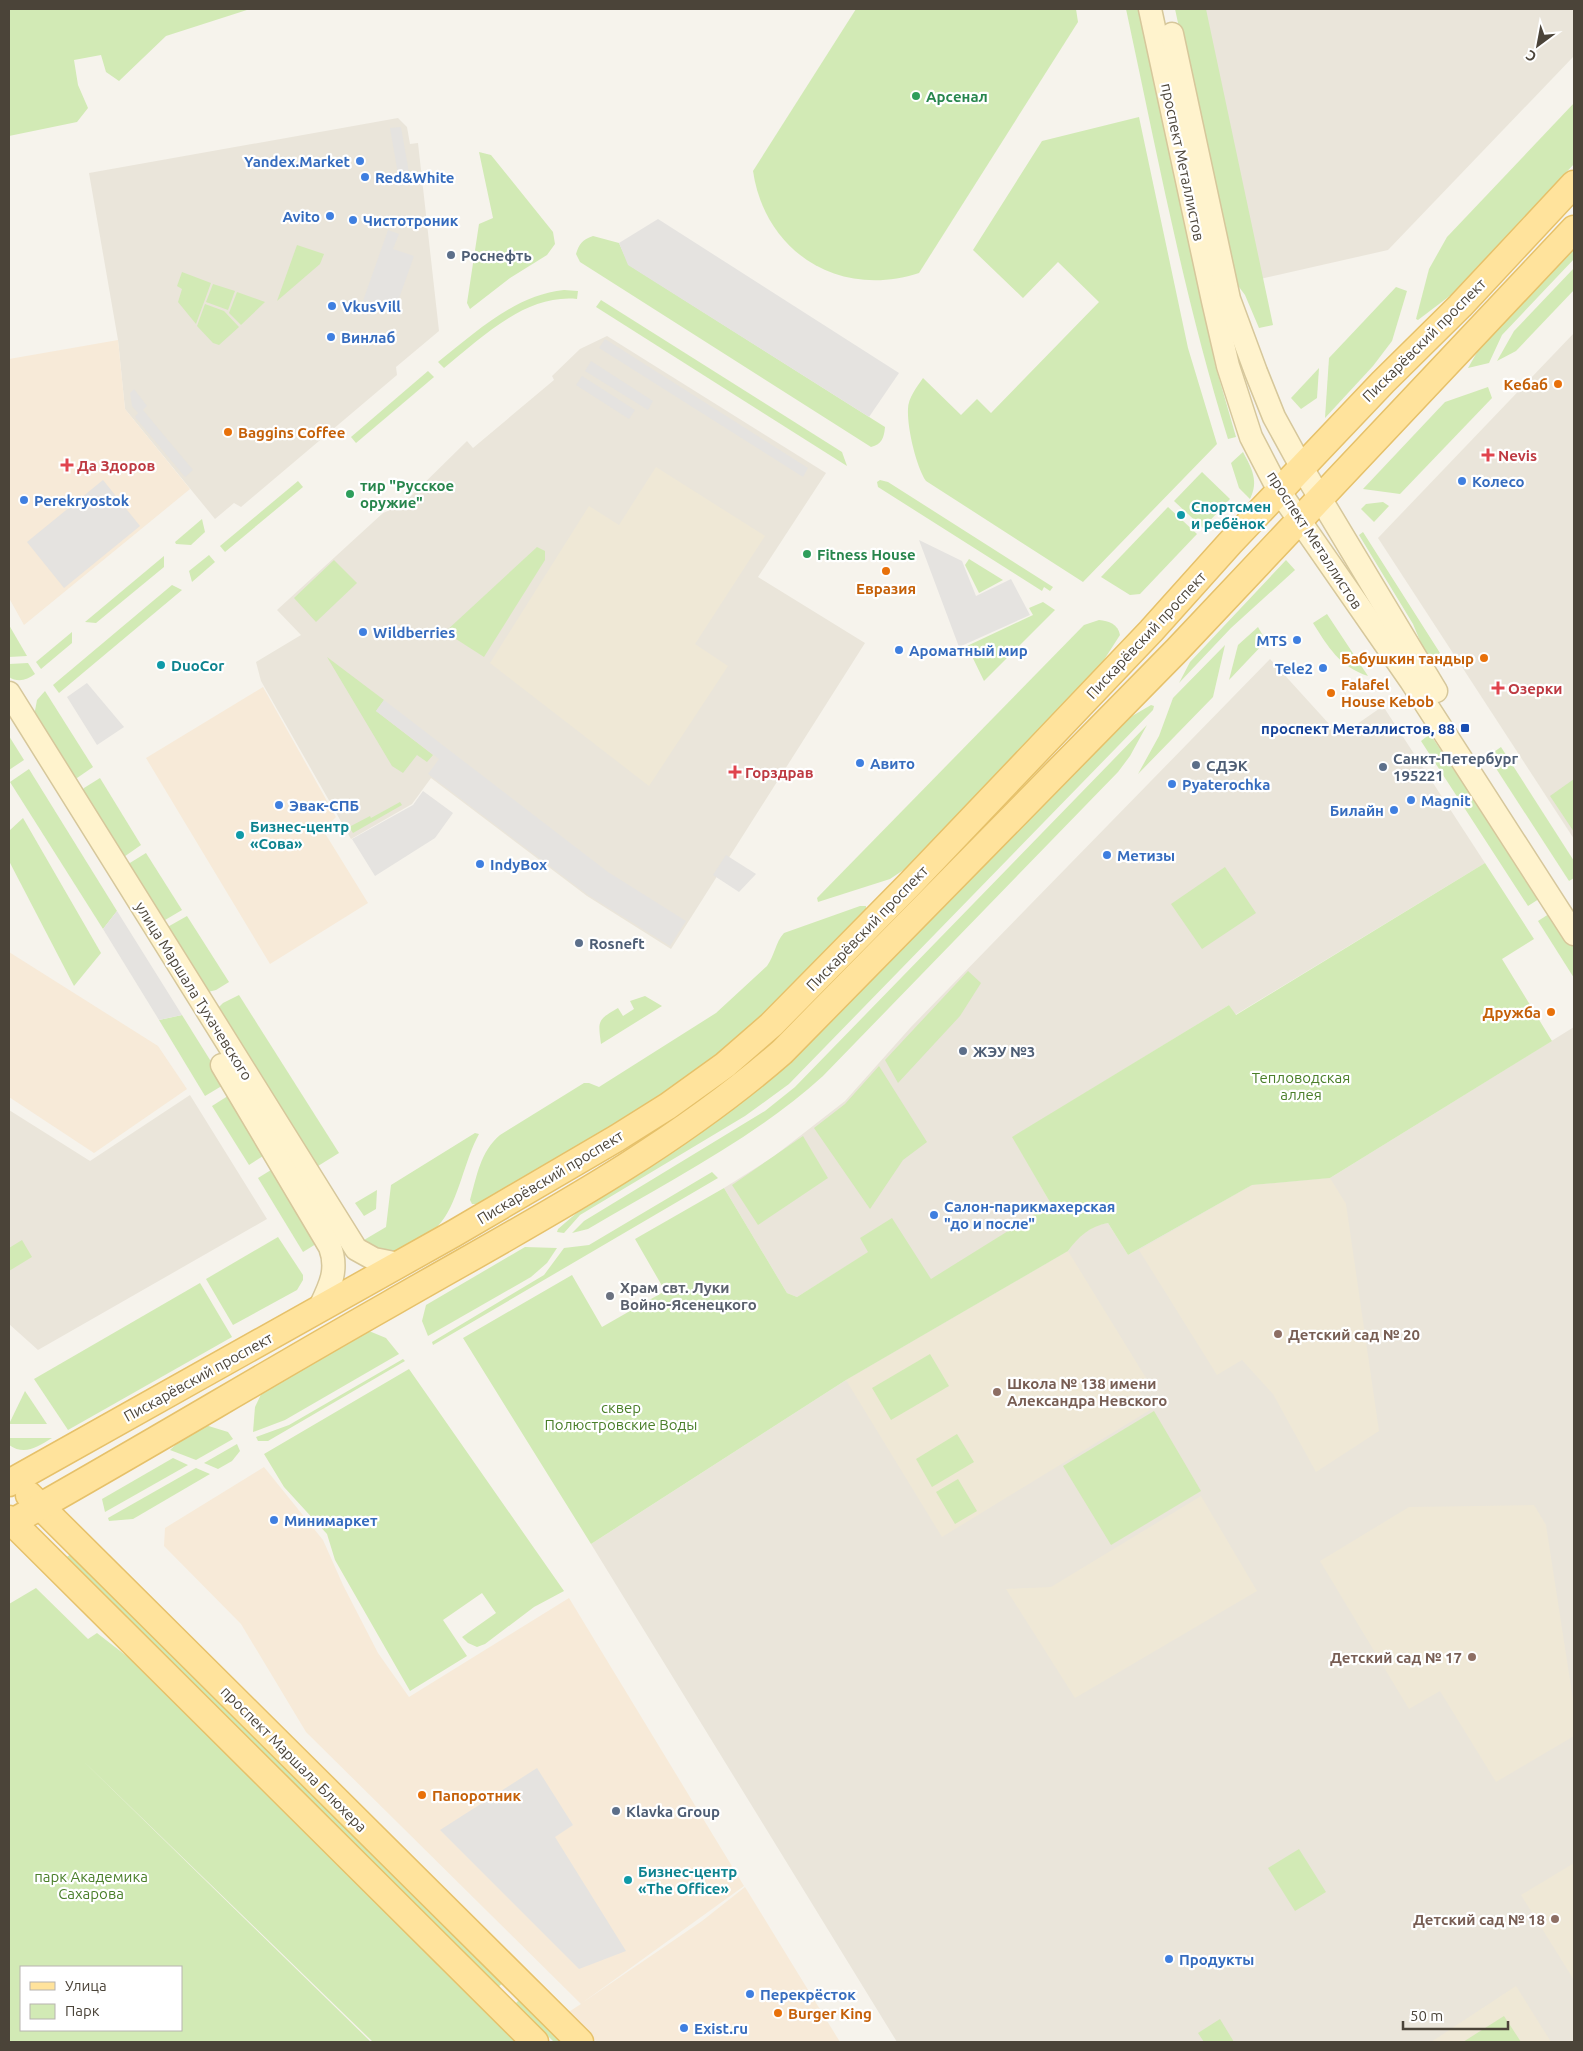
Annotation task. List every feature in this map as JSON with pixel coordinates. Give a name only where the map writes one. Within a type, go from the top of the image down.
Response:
[{"type":"main road","name":"Пискарёвский проспект","points":[[10,1479],[318,1311],[609,1143],[668,1106],[725,1065],[771,1026],[908,886],[1138,646],[1279,491],[1574,184]]},
{"type":"main road","name":"Пискарёвский проспект","points":[[10,1522],[40,1507],[564,1204],[708,1112],[782,1052],[1177,650],[1574,229]]},
{"type":"main road","name":"проспект Маршала Блюхера","points":[[10,1479],[580,2042]]},
{"type":"main road","name":"проспект Маршала Блюхера","points":[[10,1522],[535,2042]]},
{"type":"main road","points":[[495,2003],[518,1981]]},
{"type":"street","name":"проспект Металлистов","points":[[1150,9],[1228,366],[1251,436],[1279,491],[1411,681],[1574,934]]},
{"type":"street","name":"проспект Металлистов","points":[[1166,9],[1229,299],[1274,417],[1302,468],[1424,673],[1574,906]]},
{"type":"street","name":"улица Маршала Тухачевского","points":[[9,693],[356,1249],[374,1259],[399,1264]]},
{"type":"street","name":"улица Маршала Тухачевского","points":[[9,722],[191,1014],[330,1246],[334,1258],[334,1276],[318,1311]]},
{"type":"shaded area","points":[[1202,9],[1574,9],[1574,56],[1388,250],[1260,279]]},
{"type":"shaded area","points":[[398,118],[407,127],[410,144],[418,143],[439,331],[396,367],[397,375],[241,507],[234,503],[215,519],[125,409],[118,340],[89,173]]},
{"type":"shaded area","points":[[401,127],[411,184],[400,186],[390,128]]},
{"type":"shaded area","points":[[658,219],[899,373],[869,417],[628,265],[619,243]]},
{"type":"shaded area","points":[[388,230],[399,234],[393,249],[414,256],[396,307],[391,312],[363,301]]},
{"type":"shaded area","points":[[1574,333],[1574,839],[1378,538]]},
{"type":"shaded area","points":[[607,336],[826,473],[758,577],[865,643],[671,949],[587,896],[431,778],[412,804],[351,839],[261,681],[256,662],[301,635],[277,610],[383,513],[402,505],[467,441],[473,448],[554,380],[552,376],[580,349]]},
{"type":"shaded area","points":[[605,339],[808,468],[803,477],[599,348]]},
{"type":"shaded area","points":[[118,340],[125,409],[190,489],[24,625],[9,598],[9,359]]},
{"type":"shaded area","points":[[591,361],[653,401],[648,410],[585,371]]},
{"type":"shaded area","points":[[582,376],[635,410],[629,419],[576,385]]},
{"type":"shaded area","points":[[134,389],[147,406],[143,410],[193,470],[185,477],[135,417],[138,413],[132,406],[130,393]]},
{"type":"shaded area","points":[[656,467],[765,536],[695,644],[728,666],[649,786],[490,663],[589,506],[619,525]]},
{"type":"shaded area","points":[[103,480],[140,526],[64,588],[27,542]]},
{"type":"shaded area","points":[[919,540],[962,561],[976,596],[1011,579],[1030,615],[959,647]]},
{"type":"shaded area","points":[[1270,659],[1340,736],[1383,706],[1485,863],[1235,1015],[1229,1005],[1013,1137],[1051,1204],[931,1280],[869,1252],[797,1297],[787,1293],[724,1188],[773,1157],[845,1101],[911,1027]]},
{"type":"shaded area","points":[[87,683],[124,727],[97,745],[67,697]]},
{"type":"shaded area","points":[[263,687],[336,817],[323,830],[368,903],[270,964],[146,758]]},
{"type":"shaded area","points":[[384,700],[608,872],[686,921],[670,946],[588,895],[428,774],[439,759],[376,711]]},
{"type":"shaded area","points":[[423,791],[453,813],[435,838],[375,876],[352,839],[413,805]]},
{"type":"shaded area","points":[[726,855],[756,874],[739,892],[713,875]]},
{"type":"shaded area","points":[[117,911],[182,1015],[159,1020],[103,929]]},
{"type":"shaded area","points":[[9,952],[158,1046],[187,1089],[94,1153],[9,1097]]},
{"type":"shaded area","points":[[1574,1027],[1574,2042],[897,2042],[591,1544],[846,1380],[1068,1251],[1078,1237],[1097,1225],[1108,1223],[1128,1255],[1252,1185],[1330,1178]]},
{"type":"shaded area","points":[[190,1095],[267,1219],[38,1350],[9,1324],[9,1110],[90,1161]]},
{"type":"shaded area","name":"Детский сад № 20","points":[[1330,1178],[1346,1204],[1379,1431],[1316,1472],[1273,1394],[1242,1360],[1217,1375],[1139,1250],[1252,1185]]},
{"type":"shaded area","name":"Школа № 138 имени Александра Невского","points":[[1068,1251],[1146,1378],[1135,1385],[1150,1410],[942,1537],[846,1380]]},
{"type":"shaded area","points":[[264,1467],[323,1540],[343,1585],[378,1653],[409,1697],[569,1598],[744,1886],[582,2003],[702,1921],[745,1887],[840,2042],[597,2042],[567,2013],[581,2004],[306,1732],[241,1624],[164,1546],[165,1528]]},
{"type":"shaded area","points":[[1201,1496],[1257,1591],[1075,1698],[1006,1589],[1051,1587]]},
{"type":"shaded area","name":"Детский сад № 17","points":[[1534,1505],[1546,1525],[1574,1706],[1574,1736],[1496,1782],[1440,1691],[1409,1709],[1320,1561],[1409,1507]]},
{"type":"shaded area","points":[[537,1768],[573,1825],[555,1837],[626,1951],[579,1969],[440,1830]]},
{"type":"shaded area","name":"Детский сад № 18","points":[[1574,1863],[1574,1980],[1521,1895]]},
{"type":"shaded area","points":[[1516,1986],[1551,2042],[1431,2042]]},
{"type":"green space","points":[[9,9],[250,9],[166,36],[119,81],[106,72],[101,55],[74,60],[78,85],[88,108],[77,122],[9,136]]},
{"type":"green space","name":"Арсенал","points":[[856,9],[1076,9],[1078,22],[919,273],[890,279],[861,280],[835,274],[811,262],[790,246],[773,225],[760,200],[753,171]]},
{"type":"green space","points":[[1126,9],[1142,9],[1204,301],[1215,364],[1236,437],[1228,439],[1212,386],[1185,279]]},
{"type":"green space","points":[[1175,9],[1206,9],[1273,325],[1259,328],[1245,295],[1233,279]]},
{"type":"green space","points":[[1574,103],[1574,164],[1451,295],[1418,320],[1416,319],[1429,269],[1447,237]]},
{"type":"green space","points":[[1139,117],[1188,348],[1217,444],[1083,582],[926,481],[913,446],[909,426],[908,405],[923,378],[961,415],[977,399],[991,413],[1099,302],[1058,262],[1023,298],[973,250],[1042,141]]},
{"type":"green space","points":[[479,152],[491,155],[553,232],[555,244],[547,255],[510,278],[470,309],[467,303],[479,224],[493,218]]},
{"type":"green space","points":[[593,236],[619,243],[629,265],[885,427],[882,440],[871,447],[580,262],[576,254],[578,248],[584,241]]},
{"type":"green space","points":[[1574,242],[1574,259],[1502,335],[1489,363],[1468,368],[1484,340]]},
{"type":"green space","points":[[297,245],[324,254],[320,264],[277,301]]},
{"type":"green space","points":[[1574,268],[1574,290],[1516,351],[1497,361],[1514,331]]},
{"type":"green space","points":[[182,272],[211,283],[196,324],[178,302],[182,289],[177,286]]},
{"type":"green space","points":[[213,284],[235,291],[228,310],[206,302]]},
{"type":"green space","points":[[1396,287],[1407,291],[1392,341],[1373,366],[1325,418],[1329,358]]},
{"type":"green space","points":[[564,290],[578,291],[577,299],[558,299],[539,303],[505,320],[444,368],[438,362],[482,327],[513,307],[546,293]]},
{"type":"green space","points":[[237,292],[265,302],[241,325],[229,313]]},
{"type":"green space","points":[[601,300],[842,452],[847,466],[596,307]]},
{"type":"green space","points":[[205,304],[224,311],[239,327],[219,345],[213,343],[197,326]]},
{"type":"green space","points":[[1319,368],[1317,398],[1301,409],[1291,398]]},
{"type":"green space","points":[[428,371],[434,377],[356,443],[351,437]]},
{"type":"green space","points":[[1488,387],[1492,398],[1400,494],[1363,489],[1445,402]]},
{"type":"green space","points":[[1243,452],[1252,470],[1254,481],[1253,493],[1250,499],[1239,488],[1231,463]]},
{"type":"green space","points":[[1202,472],[1230,499],[1203,528],[1174,501]]},
{"type":"green space","points":[[880,480],[888,482],[1053,587],[1050,591],[1044,587],[1042,591],[878,487],[877,482]]},
{"type":"green space","points":[[298,481],[303,487],[225,552],[220,546]]},
{"type":"green space","points":[[1383,502],[1389,506],[1374,522],[1361,509],[1366,504]]},
{"type":"green space","points":[[1168,507],[1197,534],[1140,594],[1130,595],[1101,577]]},
{"type":"green space","points":[[202,519],[205,532],[191,545],[176,544],[175,542]]},
{"type":"green space","points":[[1363,532],[1440,653],[1428,660],[1413,624],[1359,535]]},
{"type":"green space","points":[[537,547],[545,551],[545,560],[484,657],[445,632]]},
{"type":"green space","points":[[209,555],[215,562],[192,582],[189,571]]},
{"type":"green space","points":[[164,556],[164,567],[96,623],[85,622]]},
{"type":"green space","points":[[969,559],[1003,580],[979,593],[965,565]]},
{"type":"green space","points":[[334,560],[357,583],[316,622],[294,598]]},
{"type":"green space","points":[[1286,560],[1295,570],[1231,628],[1179,683],[1190,662]]},
{"type":"green space","points":[[172,585],[182,590],[59,693],[53,685]]},
{"type":"green space","points":[[1043,602],[1055,610],[984,681],[967,646],[1033,615],[1029,608]]},
{"type":"green space","points":[[1327,614],[1368,676],[1342,662],[1324,640],[1313,623]]},
{"type":"green space","points":[[1099,620],[1112,624],[1117,628],[1120,635],[1093,677],[905,869],[890,879],[818,902],[817,898],[1084,625]]},
{"type":"green space","points":[[9,625],[27,656],[9,657]]},
{"type":"green space","points":[[1258,627],[1266,641],[1229,680],[1238,645]]},
{"type":"green space","points":[[72,632],[72,643],[41,669],[36,662]]},
{"type":"green space","points":[[1225,645],[1213,697],[1138,774],[1159,736],[1173,698]]},
{"type":"green space","points":[[327,657],[384,700],[376,711],[433,755],[427,762],[417,755],[403,773],[392,766]]},
{"type":"green space","points":[[28,663],[35,674],[22,680],[9,677],[9,664]]},
{"type":"green space","points":[[45,691],[93,767],[77,778],[70,777],[34,716],[37,700]]},
{"type":"green space","points":[[1151,705],[1154,706],[1153,710],[789,1084],[745,1116],[580,1215],[564,1233],[557,1232],[558,1229],[594,1198],[716,1122],[792,1061],[1127,719]]},
{"type":"green space","points":[[1147,725],[1130,756],[1118,772],[823,1076],[769,1119],[710,1158],[588,1229],[572,1233],[584,1221],[765,1111],[795,1087]]},
{"type":"green space","points":[[1430,734],[1456,773],[1460,771],[1542,897],[1528,906],[1421,741]]},
{"type":"green space","points":[[9,736],[24,760],[9,770]]},
{"type":"green space","points":[[1501,747],[1574,861],[1574,878],[1569,881],[1488,756]]},
{"type":"green space","points":[[29,769],[117,911],[103,929],[10,782]]},
{"type":"green space","points":[[100,778],[141,845],[121,859],[80,795],[84,788]]},
{"type":"green space","points":[[1574,779],[1574,832],[1550,796]]},
{"type":"green space","points":[[400,802],[402,805],[353,833],[349,827],[370,816],[371,818]]},
{"type":"green space","points":[[23,818],[101,953],[74,986],[9,861],[9,831]]},
{"type":"green space","points":[[146,853],[182,910],[160,923],[125,866]]},
{"type":"green space","name":"Тепловодская аллея","points":[[1485,863],[1534,939],[1502,959],[1552,1041],[1330,1178],[1252,1185],[1128,1255],[1108,1223],[1090,1229],[1068,1251],[846,1380],[591,1544],[463,1338],[572,1275],[602,1327],[665,1291],[635,1239],[724,1188],[787,1293],[797,1297],[868,1252],[860,1238],[892,1218],[931,1279],[1051,1204],[1012,1137],[1229,1005],[1236,1015]]},
{"type":"green space","points":[[1225,867],[1256,913],[1202,949],[1171,904]]},
{"type":"green space","points":[[860,906],[866,906],[866,910],[794,984],[739,1037],[691,1075],[632,1115],[478,1204],[472,1204],[470,1200],[480,1165],[488,1149],[500,1135],[584,1083],[599,1087],[716,1013],[767,966],[784,933]]},
{"type":"green space","points":[[1552,912],[1574,946],[1574,978],[1538,921]]},
{"type":"green space","points":[[187,916],[229,982],[216,990],[204,993],[164,929]]},
{"type":"green space","points":[[968,971],[981,983],[960,1016],[898,1083],[885,1060]]},
{"type":"green space","points":[[239,995],[339,1153],[318,1166],[262,1086],[215,1011],[223,1003]]},
{"type":"green space","points":[[645,996],[662,1006],[601,1044],[600,1022],[606,1015],[618,1008],[623,1016],[634,1009],[630,1001]]},
{"type":"green space","points":[[182,1015],[225,1084],[205,1096],[159,1020]]},
{"type":"green space","points":[[879,1066],[927,1142],[903,1160],[870,1209],[814,1128],[845,1104]]},
{"type":"green space","points":[[231,1094],[263,1156],[249,1165],[212,1106]]},
{"type":"green space","points":[[475,1133],[479,1134],[453,1202],[448,1213],[438,1226],[420,1239],[393,1252],[369,1247],[364,1240],[386,1227],[391,1185]]},
{"type":"green space","points":[[803,1136],[828,1178],[758,1225],[732,1185]]},
{"type":"green space","points":[[271,1170],[316,1244],[303,1252],[258,1178]]},
{"type":"green space","points":[[712,1172],[718,1178],[433,1345],[432,1342],[544,1275],[564,1248],[589,1245]]},
{"type":"green space","points":[[377,1190],[376,1209],[364,1216],[355,1203]]},
{"type":"green space","points":[[278,1237],[303,1275],[303,1280],[297,1290],[233,1325],[206,1279]]},
{"type":"green space","points":[[22,1240],[32,1257],[9,1271],[9,1248]]},
{"type":"green space","points":[[525,1247],[557,1248],[547,1263],[531,1277],[428,1336],[422,1321],[426,1305]]},
{"type":"green space","points":[[200,1283],[232,1337],[68,1430],[34,1379]]},
{"type":"green space","points":[[369,1331],[386,1338],[399,1354],[285,1420],[253,1432],[255,1407],[264,1388]]},
{"type":"green space","points":[[930,1354],[949,1386],[891,1420],[872,1388]]},
{"type":"green space","points":[[403,1359],[405,1361],[268,1441],[258,1441],[256,1437],[289,1425]]},
{"type":"green space","points":[[409,1369],[564,1591],[534,1607],[485,1644],[477,1647],[468,1643],[462,1637],[496,1613],[482,1593],[443,1620],[467,1656],[410,1691],[335,1560],[327,1534],[284,1487],[264,1454]]},
{"type":"green space","points":[[25,1391],[47,1424],[9,1424]]},
{"type":"green space","points":[[1154,1411],[1201,1491],[1111,1545],[1063,1466]]},
{"type":"green space","points":[[202,1424],[228,1432],[233,1439],[196,1460],[170,1450],[196,1426]]},
{"type":"green space","points":[[957,1434],[974,1462],[932,1487],[916,1459]]},
{"type":"green space","points":[[9,1438],[52,1438],[31,1449],[20,1450],[9,1445]]},
{"type":"green space","points":[[237,1444],[240,1451],[232,1461],[218,1469],[204,1463]]},
{"type":"green space","points":[[173,1458],[188,1465],[105,1512],[102,1499]]},
{"type":"green space","points":[[196,1468],[210,1474],[133,1519],[109,1521],[108,1518]]},
{"type":"green space","points":[[958,1479],[977,1511],[955,1524],[936,1492]]},
{"type":"green space","points":[[71,1554],[503,1983],[498,1987],[64,1559]]},
{"type":"green space","name":"парк Академика Сахарова","points":[[36,1588],[88,1639],[97,1633],[142,1668],[516,2042],[373,2042],[76,1754],[371,2042],[9,2042],[9,1604]]},
{"type":"green space","points":[[1299,1849],[1326,1892],[1295,1911],[1268,1868]]},
{"type":"green space","points":[[520,1999],[563,2042],[554,2042],[515,2004]]},
{"type":"green space","points":[[1504,2016],[1521,2042],[1463,2042]]},
{"type":"green space","points":[[1220,2019],[1234,2042],[1204,2042],[1198,2033]]},
{"type":"place","name":"Арсенал","points":[[916,96]]},
{"type":"place","name":"Yandex.Market","points":[[360,161]]},
{"type":"place","name":"Red&White","points":[[365,177]]},
{"type":"place","name":"Avito","points":[[330,216]]},
{"type":"place","name":"Чистотроник","points":[[353,220]]},
{"type":"place","name":"Роснефть","points":[[451,255]]},
{"type":"place","name":"VkusVill","points":[[332,306]]},
{"type":"place","name":"Винлаб","points":[[331,337]]},
{"type":"place","name":"Кебаб","points":[[1558,384]]},
{"type":"place","name":"Baggins Coffee","points":[[228,432]]},
{"type":"place","name":"Nevis","points":[[1488,455]]},
{"type":"place","name":"Да Здоров","points":[[67,465]]},
{"type":"place","name":"Колесо","points":[[1462,481]]},
{"type":"place","name":"тир \"Русское оружие\"","points":[[350,494]]},
{"type":"place","name":"Perekryostok","points":[[24,500]]},
{"type":"place","name":"Спортсмен и ребёнок","points":[[1181,515]]},
{"type":"place","name":"Fitness House","points":[[807,554]]},
{"type":"place","name":"Евразия","points":[[886,571]]},
{"type":"place","name":"Wildberries","points":[[363,632]]},
{"type":"place","name":"MTS","points":[[1297,640]]},
{"type":"place","name":"Ароматный мир","points":[[899,650]]},
{"type":"place","name":"Бабушкин тандыр","points":[[1484,658]]},
{"type":"place","name":"DuoCor","points":[[161,665]]},
{"type":"place","name":"Tele2","points":[[1323,668]]},
{"type":"place","name":"Озерки","points":[[1498,688]]},
{"type":"place","name":"Falafel House Kebob","points":[[1331,693]]},
{"type":"place","name":"проспект Металлистов, 88","points":[[1465,728]]},
{"type":"place","name":"Авито","points":[[860,763]]},
{"type":"place","name":"СДЭК","points":[[1196,765]]},
{"type":"place","name":"Санкт-Петербург 195221","points":[[1383,767]]},
{"type":"place","name":"Горздрав","points":[[735,772]]},
{"type":"place","name":"Pyaterochka","points":[[1172,784]]},
{"type":"place","name":"Magnit","points":[[1411,800]]},
{"type":"place","name":"Эвак-СПБ","points":[[279,805]]},
{"type":"place","name":"Билайн","points":[[1394,810]]},
{"type":"place","name":"Бизнес-центр «Сова»","points":[[240,835]]},
{"type":"place","name":"Метизы","points":[[1107,855]]},
{"type":"place","name":"IndyBox","points":[[480,864]]},
{"type":"place","name":"Rosneft","points":[[579,943]]},
{"type":"place","name":"Дружба","points":[[1551,1012]]},
{"type":"place","name":"ЖЭУ №3","points":[[963,1051]]},
{"type":"place","name":"Салон-парикмахерская \"до и после\"","points":[[934,1215]]},
{"type":"place","name":"Храм свт. Луки Войно-Ясенецкого","points":[[610,1296]]},
{"type":"place","name":"Детский сад № 20","points":[[1278,1334]]},
{"type":"place","name":"Школа № 138 имени Александра Невского","points":[[997,1392]]},
{"type":"place","name":"Минимаркет","points":[[274,1520]]},
{"type":"place","name":"Детский сад № 17","points":[[1472,1657]]},
{"type":"place","name":"Папоротник","points":[[422,1795]]},
{"type":"place","name":"Klavka Group","points":[[616,1811]]},
{"type":"place","name":"Бизнес-центр «The Office»","points":[[628,1880]]},
{"type":"place","name":"Детский сад № 18","points":[[1555,1919]]},
{"type":"place","name":"Продукты","points":[[1169,1959]]},
{"type":"place","name":"Перекрёсток","points":[[750,1994]]},
{"type":"place","name":"Burger King","points":[[778,2013]]},
{"type":"place","name":"Exist.ru","points":[[684,2028]]},
{"type":"park label","name":"сквер Полюстровские Воды","points":[[621,1416]]}]
